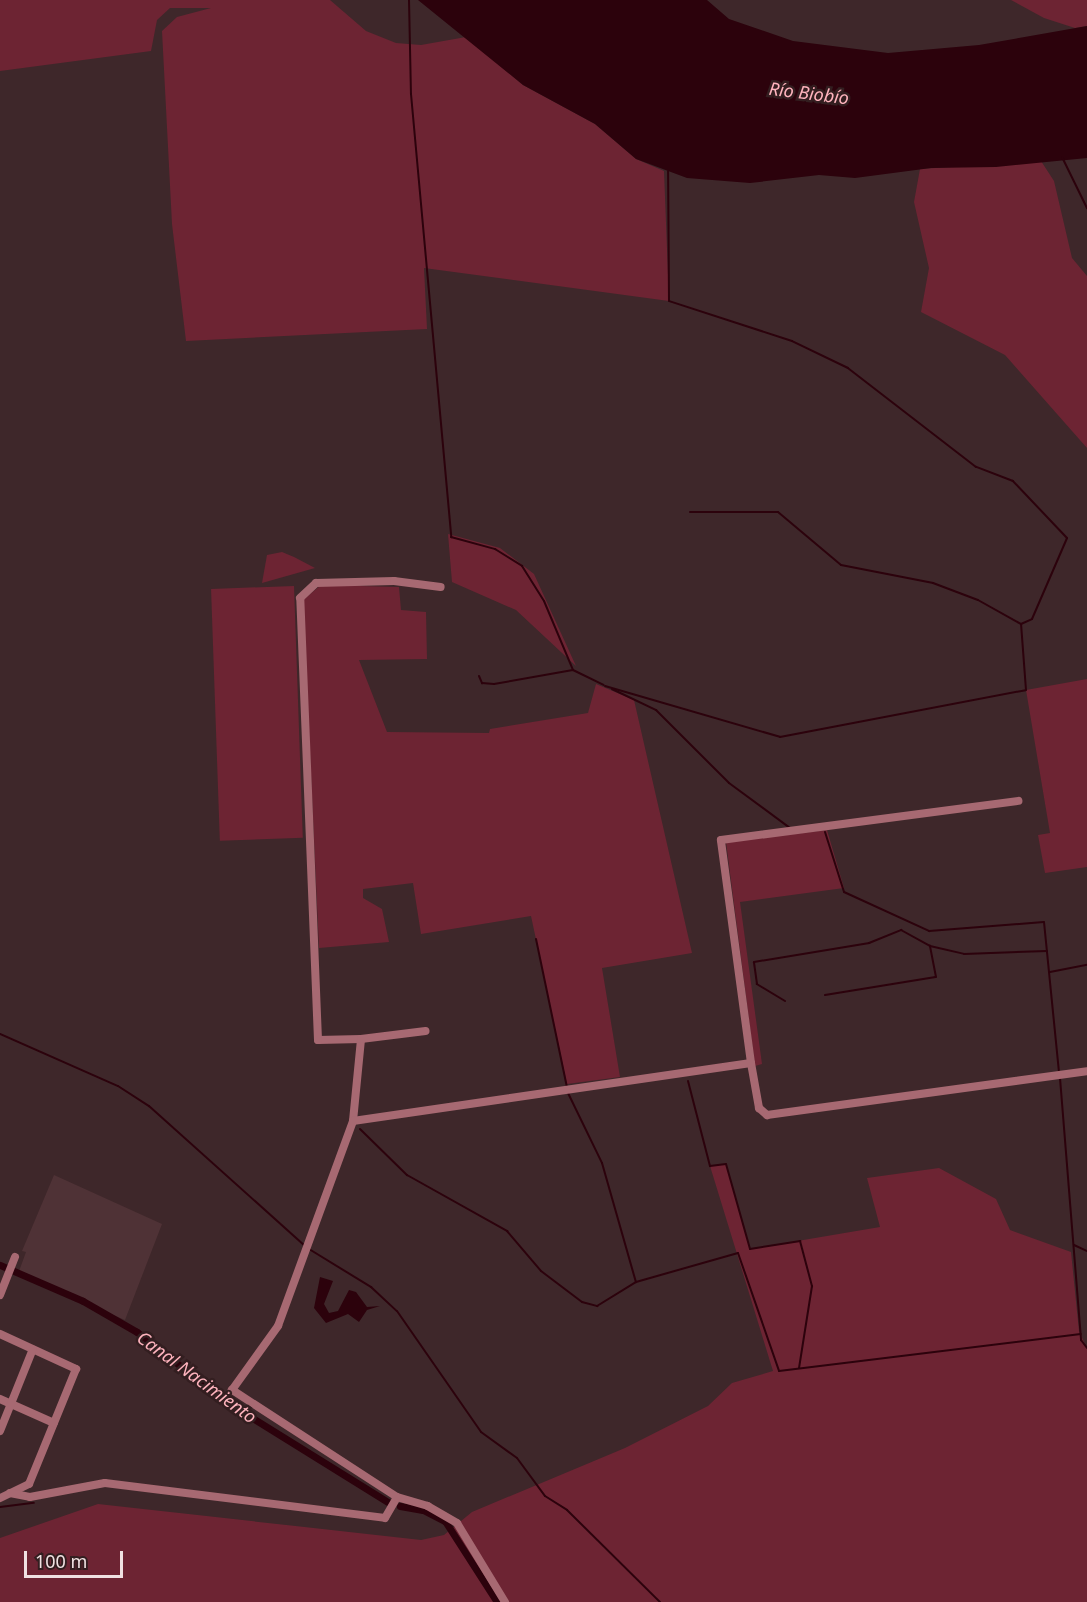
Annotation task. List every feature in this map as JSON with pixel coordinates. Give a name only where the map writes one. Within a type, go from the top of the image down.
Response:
[{"type":"street","points":[[426,1031],[361,1039],[318,1040],[300,598],[316,583],[394,581],[441,587]]},
{"type":"street","points":[[1018,801],[721,840],[759,1108],[767,1115],[1087,1071]]},
{"type":"street","points":[[361,1039],[353,1120],[278,1326],[232,1390],[397,1497],[428,1506],[457,1522],[505,1602]]},
{"type":"street","points":[[353,1120],[751,1063]]},
{"type":"street","points":[[1,1292],[15,1257]]},
{"type":"street","points":[[0,1334],[76,1369],[29,1484],[0,1498]]},
{"type":"street","points":[[0,1431],[33,1349]]},
{"type":"street","points":[[0,1399],[54,1423]]},
{"type":"street","points":[[10,1493],[30,1497],[105,1483],[385,1518],[397,1497]]},
{"type":"shaded area","points":[[0,0],[330,0],[366,31],[396,43],[421,45],[466,37],[523,85],[595,124],[636,159],[664,171],[669,301],[424,268],[427,329],[186,341],[172,224],[162,31],[177,17],[211,8],[170,8],[157,20],[151,51],[0,71]]},
{"type":"shaded area","points":[[1011,0],[1087,0],[1087,26],[1075,28],[1044,18]]},
{"type":"shaded area","points":[[1041,161],[1054,181],[1072,258],[1087,276],[1087,448],[1005,355],[921,312],[929,268],[914,202],[920,169]]},
{"type":"shaded area","points":[[448,534],[500,548],[534,574],[576,666],[516,610],[452,582]]},
{"type":"shaded area","points":[[282,552],[315,568],[262,583],[267,555]]},
{"type":"shaded area","points":[[321,585],[399,587],[401,610],[426,612],[427,659],[359,660],[387,732],[489,733],[490,729],[588,713],[596,684],[634,700],[692,953],[602,968],[620,1077],[567,1084],[531,916],[421,934],[413,883],[363,889],[363,898],[382,909],[389,942],[319,948],[303,600]]},
{"type":"shaded area","points":[[294,586],[303,838],[220,841],[211,589]]},
{"type":"shaded area","points":[[1087,679],[1087,867],[1045,873],[1038,835],[1050,833],[1026,690]]},
{"type":"shaded area","points":[[827,830],[844,888],[740,902],[762,1064],[755,1066],[726,842]]},
{"type":"shaded area","points":[[726,1164],[750,1249],[880,1227],[867,1178],[939,1168],[996,1199],[1010,1230],[1071,1252],[1079,1331],[1087,1349],[1087,1602],[0,1602],[0,1538],[98,1504],[421,1540],[444,1535],[472,1512],[625,1448],[708,1406],[732,1383],[773,1371],[710,1166]]},
{"type":"shaded area","points":[[54,1175],[162,1224],[125,1320],[18,1274],[26,1252],[22,1251]]},
{"type":"water","name":"Río Biobío","points":[[418,0],[707,0],[729,19],[793,41],[888,53],[979,45],[1087,26],[1087,158],[996,167],[931,168],[855,178],[819,175],[750,183],[687,178],[636,159],[595,124],[523,85]]},
{"type":"water","points":[[320,1277],[333,1281],[324,1304],[329,1313],[338,1311],[349,1290],[356,1292],[367,1307],[380,1306],[367,1310],[359,1322],[348,1314],[326,1323],[314,1308]]},
{"type":"waterway","points":[[409,0],[411,94],[451,537],[495,549],[522,566],[544,601],[573,670],[604,685]]},
{"type":"waterway","points":[[1062,157],[1087,208]]},
{"type":"waterway","points":[[605,686],[780,737],[1026,690],[1021,624],[1032,619],[1067,538],[1013,481],[976,467],[848,368],[792,341],[669,301],[668,171]]},
{"type":"waterway","points":[[690,512],[778,512],[841,565],[933,583],[978,600],[1021,624]]},
{"type":"waterway","points":[[479,676],[482,683],[494,684],[573,670]]},
{"type":"waterway","points":[[612,689],[656,710],[729,783],[790,828]]},
{"type":"waterway","points":[[825,832],[844,892],[929,931],[1044,922],[1059,1073]]},
{"type":"waterway","points":[[785,1001],[757,984],[754,962],[869,943],[901,930],[930,946],[964,954],[1047,951]]},
{"type":"waterway","points":[[536,939],[567,1088]]},
{"type":"waterway","points":[[825,995],[936,977],[930,946]]},
{"type":"waterway","points":[[1050,972],[1087,965]]},
{"type":"waterway","points":[[0,1034],[118,1086],[149,1106],[305,1246]]},
{"type":"waterway","points":[[1060,1078],[1081,1340],[1087,1348]]},
{"type":"waterway","points":[[688,1081],[710,1166],[726,1164],[750,1249],[800,1241],[812,1286],[799,1368]]},
{"type":"waterway","points":[[568,1093],[602,1163],[636,1282],[738,1253],[779,1371],[1081,1334]]},
{"type":"waterway","points":[[360,1129],[407,1175],[507,1231],[541,1271],[582,1302],[597,1306],[636,1282]]},
{"type":"waterway","points":[[1074,1245],[1087,1251]]},
{"type":"waterway","points":[[309,1249],[371,1287],[397,1311],[481,1432],[517,1458],[545,1496],[567,1510],[660,1602]]},
{"type":"waterway","name":"Canal Nacimiento","points":[[0,1265],[83,1301],[137,1332],[225,1401],[388,1502]]},
{"type":"waterway","points":[[0,1507],[34,1503]]},
{"type":"waterway","name":"Canal Nacimiento","points":[[400,1506],[423,1510],[445,1521],[497,1602]]}]
